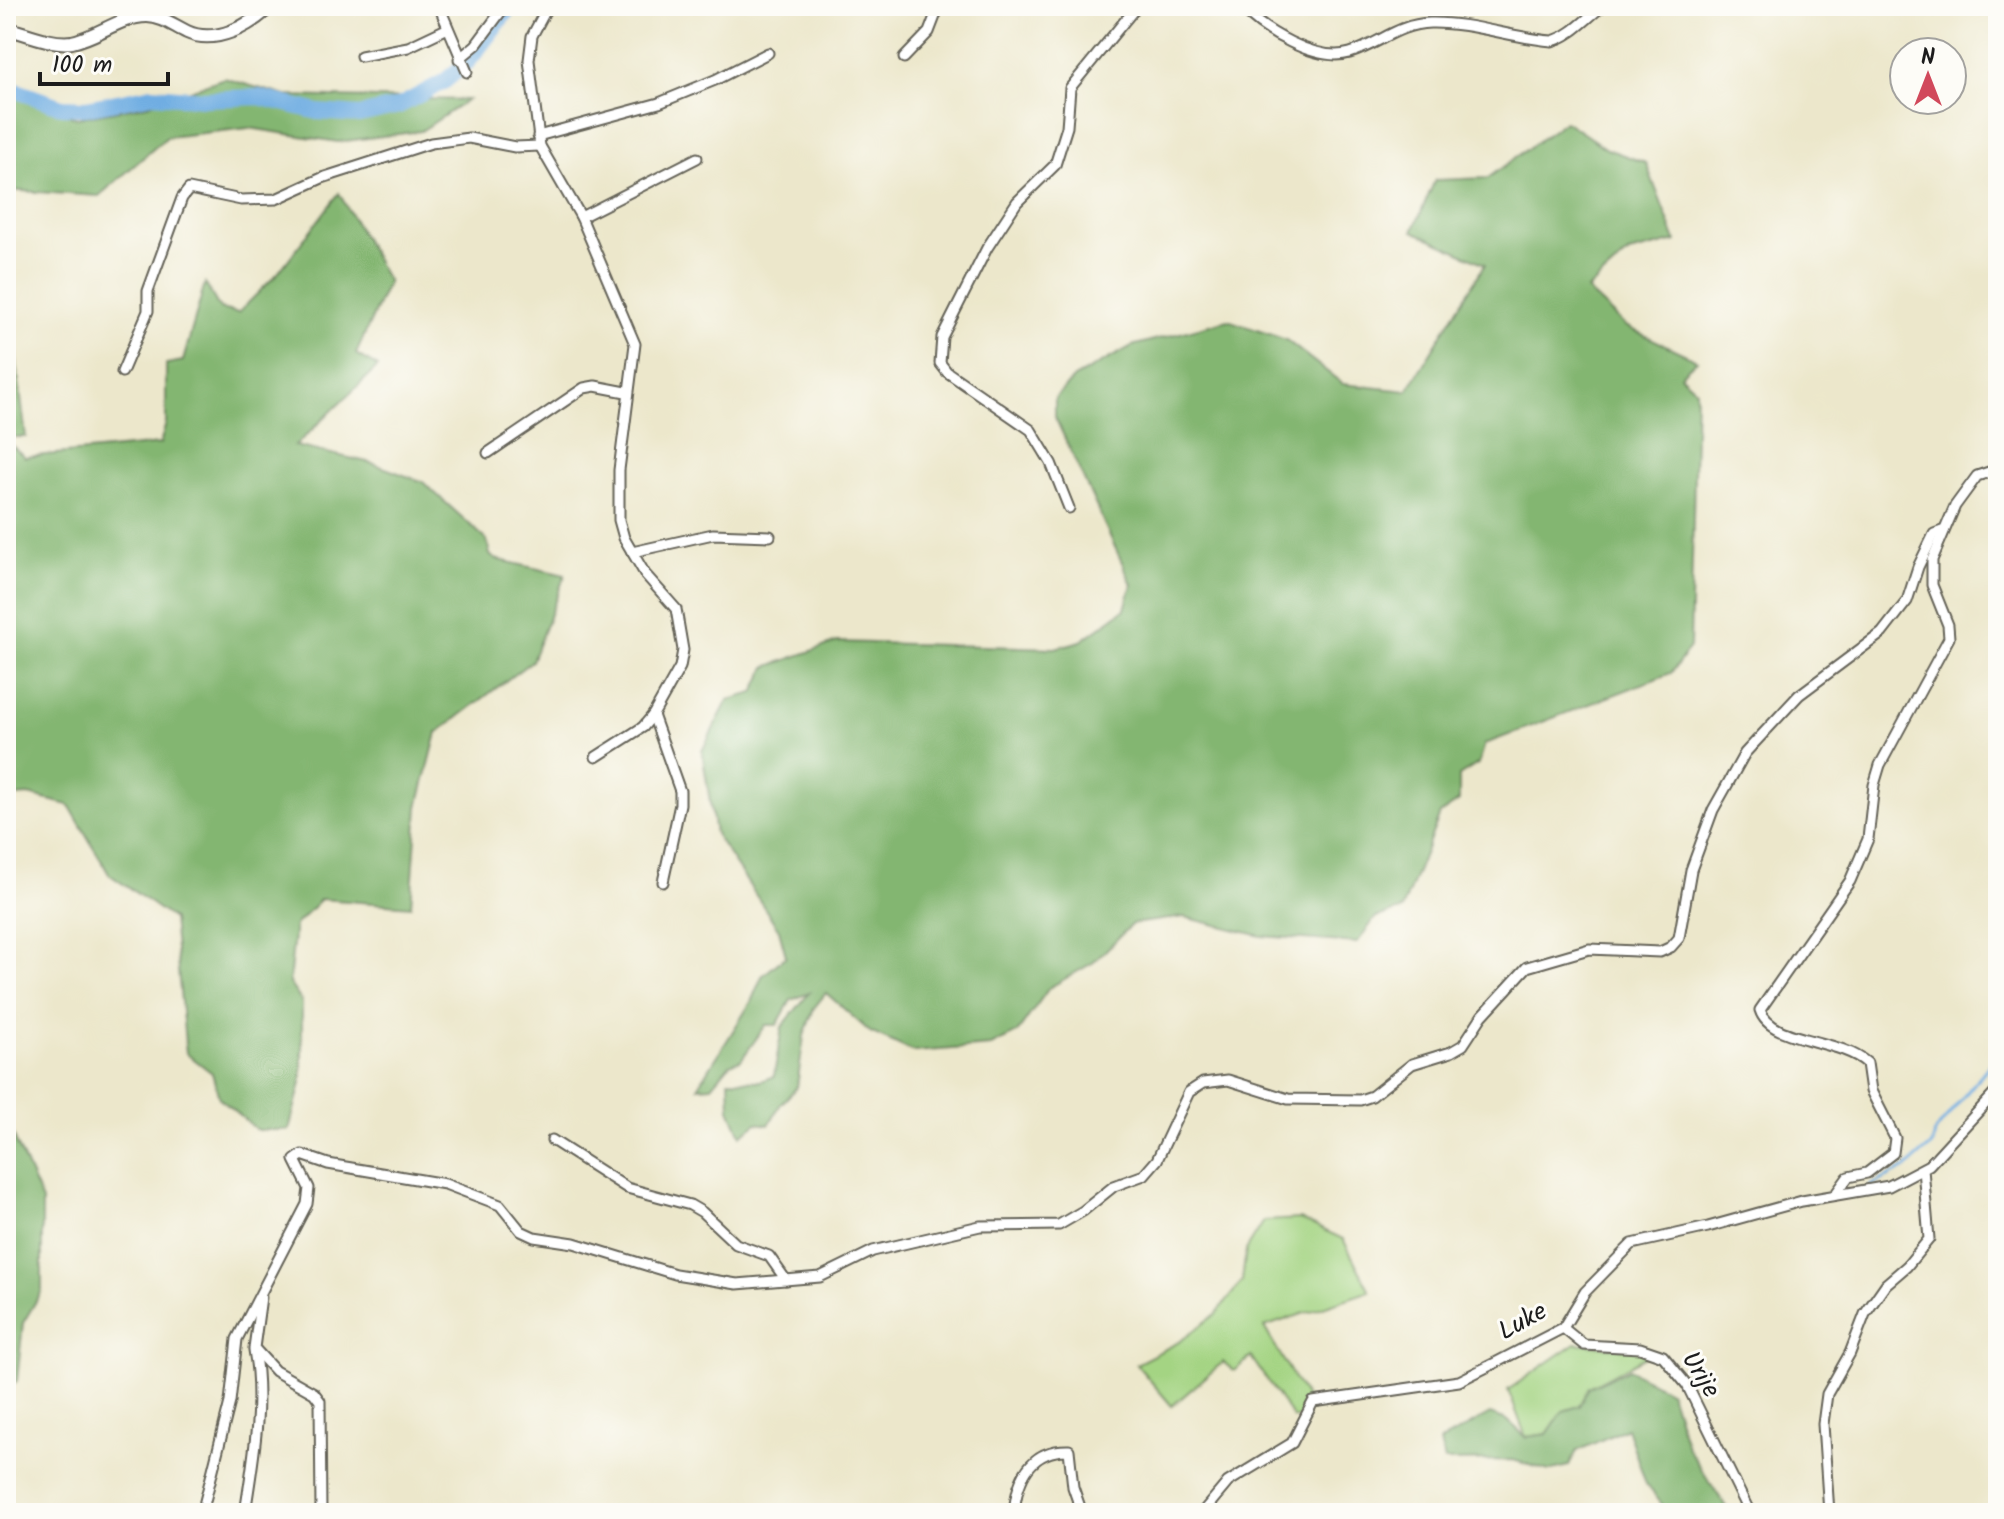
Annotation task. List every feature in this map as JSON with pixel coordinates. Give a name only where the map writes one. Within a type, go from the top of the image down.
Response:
[{"type":"main road","points":[[6,28],[48,40],[71,42],[123,21],[151,16],[195,35],[217,36],[250,22],[270,6]]},
{"type":"street","points":[[439,6],[463,66],[505,6]]},
{"type":"street","points":[[548,6],[532,36],[529,60],[539,141],[581,217],[635,344],[626,392],[618,496],[624,538],[645,574],[676,609],[681,623],[680,667],[653,715],[643,727],[596,757]]},
{"type":"street","points":[[904,58],[929,32],[939,6]]},
{"type":"street","points":[[1069,508],[1051,463],[1031,430],[947,372],[940,363],[940,351],[950,319],[987,248],[1017,202],[1055,165],[1067,127],[1070,88],[1137,6]]},
{"type":"street","points":[[1240,6],[1271,34],[1315,50],[1347,54],[1402,27],[1430,23],[1552,41],[1564,38],[1588,14],[1603,6]]},
{"type":"street","points":[[361,56],[408,47],[446,29]]},
{"type":"street","points":[[122,372],[148,311],[148,291],[189,189],[241,200],[276,199],[322,178],[431,143],[469,138],[515,147],[632,112],[715,80],[768,53]]},
{"type":"street","points":[[581,217],[697,158]]},
{"type":"street","points":[[488,453],[584,388],[595,386],[626,392]]},
{"type":"street","points":[[1835,1195],[1848,1177],[1867,1173],[1893,1153],[1895,1138],[1871,1091],[1867,1063],[1826,1041],[1780,1032],[1762,1016],[1760,1010],[1850,881],[1868,839],[1874,785],[1880,765],[1946,650],[1948,625],[1930,572],[1942,531],[1977,476],[1998,469]]},
{"type":"street","points":[[202,1513],[230,1402],[237,1339],[245,1318],[261,1297],[307,1204],[309,1188],[295,1160],[302,1155],[328,1164],[445,1184],[500,1205],[521,1231],[534,1237],[574,1243],[675,1274],[737,1284],[820,1277],[873,1251],[980,1226],[1059,1225],[1083,1211],[1114,1186],[1144,1175],[1157,1160],[1189,1092],[1203,1083],[1228,1080],[1288,1099],[1360,1100],[1372,1096],[1412,1064],[1463,1045],[1482,1016],[1527,967],[1589,949],[1660,952],[1671,947],[1679,938],[1691,870],[1713,810],[1745,753],[1799,695],[1882,633],[1907,601],[1918,567],[1934,534],[1942,531]]},
{"type":"street","points":[[632,552],[713,534],[770,536]]},
{"type":"street","points":[[653,715],[680,791],[663,882]]},
{"type":"street","name":"Luke","points":[[1202,1513],[1228,1482],[1292,1443],[1313,1402],[1459,1381],[1563,1328],[1585,1292],[1632,1244],[1835,1195],[1889,1186],[1923,1169],[1953,1142],[1998,1090]]},
{"type":"street","points":[[552,1140],[627,1188],[690,1205],[702,1212],[736,1244],[769,1256],[786,1280]]},
{"type":"street","points":[[1829,1513],[1823,1424],[1827,1394],[1850,1353],[1865,1314],[1886,1284],[1907,1266],[1929,1239],[1923,1169]]},
{"type":"street","points":[[245,1513],[252,1467],[258,1372],[254,1348],[261,1297]]},
{"type":"street","name":"Urije","points":[[1563,1328],[1584,1345],[1640,1348],[1663,1356],[1687,1385],[1704,1425],[1750,1513]]},
{"type":"street","points":[[254,1348],[275,1371],[314,1393],[320,1401],[321,1513]]},
{"type":"street","points":[[1014,1513],[1022,1474],[1029,1464],[1054,1449],[1069,1450],[1073,1487],[1082,1513]]},
{"type":"green space","points":[[224,78],[286,96],[468,100],[421,131],[338,142],[249,128],[167,137],[99,196],[6,190],[6,93],[77,118],[147,105]]},
{"type":"green space","points":[[1565,121],[1607,149],[1646,163],[1676,241],[1629,253],[1587,290],[1625,326],[1697,360],[1680,375],[1696,390],[1690,647],[1671,673],[1485,744],[1479,763],[1459,776],[1459,801],[1440,814],[1402,910],[1376,917],[1357,943],[1261,936],[1184,917],[1132,924],[1094,962],[1049,988],[1017,1033],[991,1046],[914,1052],[870,1032],[826,993],[814,1008],[804,1036],[797,1087],[780,1105],[769,1125],[757,1123],[741,1135],[730,1109],[729,1080],[761,1081],[774,1076],[782,1027],[809,993],[791,1000],[777,1025],[766,1025],[741,1060],[730,1064],[712,1086],[698,1087],[751,1002],[762,976],[786,956],[779,930],[715,834],[702,751],[728,700],[754,693],[766,667],[837,642],[1055,648],[1081,641],[1125,609],[1132,584],[1055,417],[1055,398],[1074,378],[1132,346],[1228,320],[1286,340],[1343,384],[1407,391],[1485,264],[1413,231],[1435,180],[1488,178]]},
{"type":"green space","points":[[339,193],[388,282],[356,354],[378,367],[295,446],[372,463],[423,482],[487,540],[490,555],[495,559],[565,575],[532,661],[437,733],[418,807],[411,906],[321,899],[295,925],[289,983],[302,1002],[302,1079],[289,1130],[257,1130],[219,1098],[212,1073],[186,1053],[173,919],[109,874],[69,805],[28,795],[6,797],[6,441],[25,457],[160,444],[166,423],[166,364],[183,361],[205,283],[220,309],[238,313],[278,273]]},
{"type":"green space","points":[[6,307],[10,312],[26,437],[6,437]]},
{"type":"green space","points":[[6,1119],[42,1201],[42,1291],[23,1323],[17,1381],[6,1388]]},
{"type":"green space","points":[[1300,1219],[1343,1239],[1370,1291],[1264,1327],[1307,1400],[1300,1418],[1293,1418],[1251,1357],[1234,1371],[1223,1362],[1172,1406],[1136,1364],[1179,1342],[1216,1314],[1242,1281],[1246,1250],[1264,1221]]},
{"type":"green space","points":[[1576,1343],[1655,1352],[1589,1387],[1579,1406],[1563,1411],[1547,1434],[1526,1437],[1508,1390]]},
{"type":"green space","points":[[1629,1369],[1670,1392],[1687,1447],[1730,1513],[1669,1513],[1646,1484],[1627,1428],[1577,1451],[1569,1466],[1549,1471],[1513,1460],[1444,1461],[1440,1442],[1490,1414],[1507,1420],[1526,1437],[1547,1434],[1563,1411],[1579,1406],[1589,1387]]},
{"type":"waterway","points":[[6,87],[62,107],[86,108],[152,95],[204,99],[259,97],[318,112],[359,115],[399,106],[445,81],[469,61],[511,6]]},
{"type":"waterway","points":[[1870,1186],[1906,1168],[1933,1144],[1935,1132],[1998,1054]]}]
